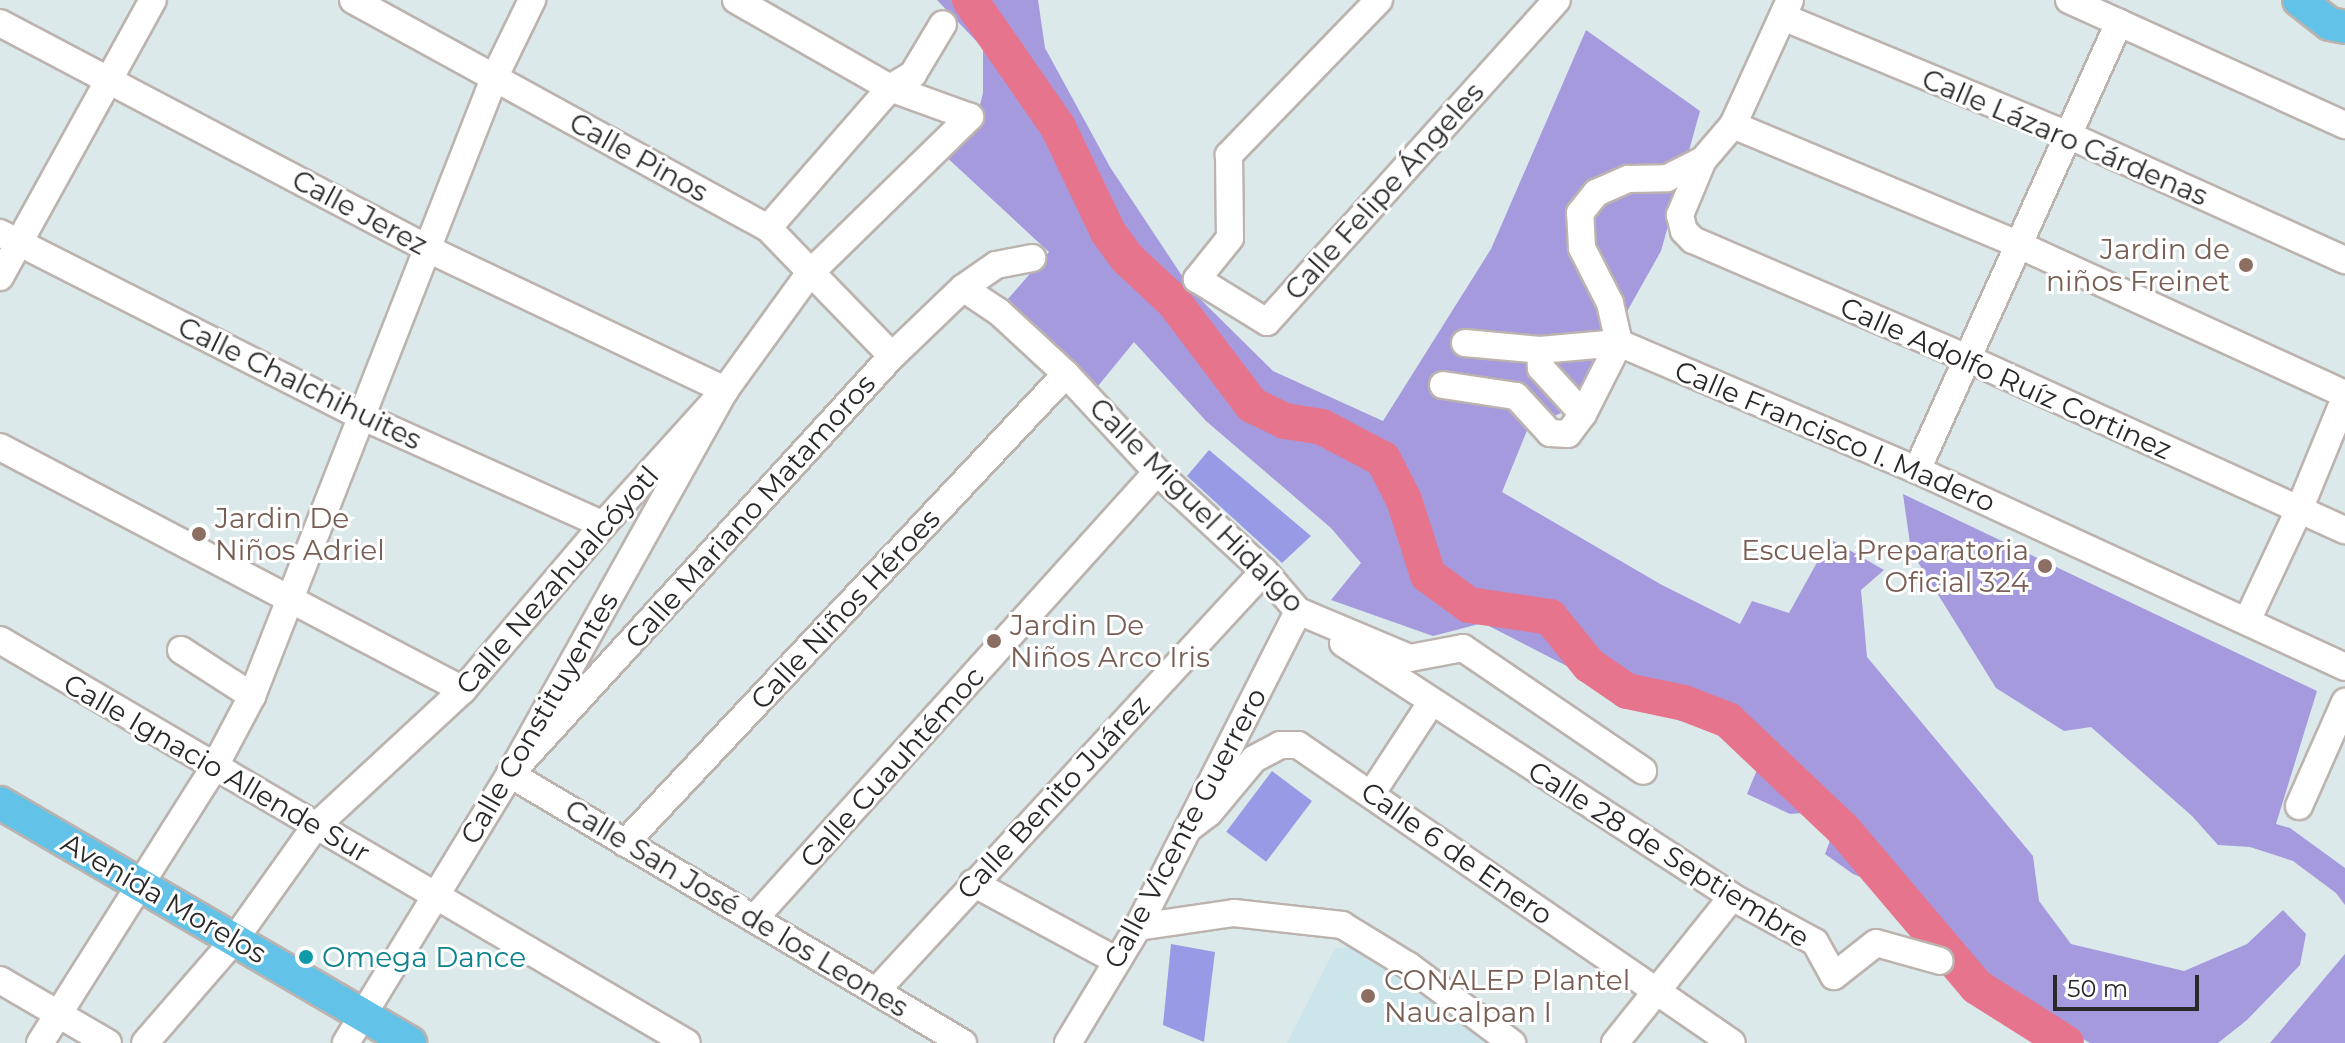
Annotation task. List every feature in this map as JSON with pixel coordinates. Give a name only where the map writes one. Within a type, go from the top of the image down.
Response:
[{"type":"main road","points":[[2299,0],[2340,33]]},
{"type":"main road","name":"Avenida Morelos","points":[[0,803],[410,1043]]},
{"type":"street","points":[[0,277],[9,238],[109,81],[153,0]]},
{"type":"street","name":"Calle Pinos","points":[[353,0],[768,228],[809,274],[892,356]]},
{"type":"street","points":[[40,1043],[215,766],[252,696],[495,76],[532,0]]},
{"type":"street","points":[[736,0],[890,88],[970,117]]},
{"type":"street","name":"Calle Felipe Ángeles","points":[[1379,0],[1229,155],[1230,238],[1197,279],[1267,322],[1557,0]]},
{"type":"street","points":[[2069,0],[2345,125]]},
{"type":"street","points":[[1443,385],[1516,396],[1550,433],[1568,434],[1583,414],[1619,343],[1610,303],[1582,248],[1580,213],[1596,193],[1628,179],[1667,178],[1703,160],[1733,125],[1787,9]]},
{"type":"street","name":"Calle Lázaro Cárdenas","points":[[1787,9],[2345,260]]},
{"type":"street","name":"Calle Jerez","points":[[0,23],[428,249],[725,390]]},
{"type":"street","points":[[1917,470],[2119,23]]},
{"type":"street","points":[[768,228],[890,88],[913,74],[943,24]]},
{"type":"street","points":[[913,74],[970,117]]},
{"type":"street","name":"Calle Nezahualcóyotl","points":[[145,1043],[235,939],[315,827],[463,690],[603,525],[725,390],[809,274],[970,117]]},
{"type":"street","points":[[1733,125],[2017,244],[2345,396],[2299,510],[2247,621]]},
{"type":"street","name":"Calle Adolfo Ruíz Cortinez","points":[[1703,160],[1680,215],[1684,231],[1693,240],[1969,359],[2345,530]]},
{"type":"street","name":"Calle Chalchihuites","points":[[9,238],[361,416],[603,525]]},
{"type":"street","name":"Calle Mariano Matamoros","points":[[510,774],[892,356],[963,288],[996,265],[1032,258]]},
{"type":"street","name":"Calle Miguel Hidalgo","points":[[963,288],[999,312],[1066,374],[1157,472],[1264,571],[1298,611],[1410,658],[1463,648],[1643,771]]},
{"type":"street","points":[[1465,343],[1540,350],[1619,343]]},
{"type":"street","name":"Calle Francisco I. Madero","points":[[1619,343],[1917,470],[2345,667]]},
{"type":"street","points":[[1540,350],[1541,368],[1583,414]]},
{"type":"street","name":"Calle Niños Héroes","points":[[625,843],[1066,374]]},
{"type":"street","name":"Calle Constituyentes","points":[[346,1043],[510,774],[725,390]]},
{"type":"street","points":[[0,447],[463,690]]},
{"type":"street","name":"Calle Cuauhtémoc","points":[[754,919],[1157,472]]},
{"type":"street","name":"Calle Benito Juárez","points":[[877,990],[1264,571]]},
{"type":"street","name":"Calle 28 de Septiembre","points":[[1298,611],[1431,703],[1732,897],[1815,942],[1834,976],[1876,943],[1940,961]]},
{"type":"street","name":"Calle Vicente Guerrero","points":[[1068,1043],[1138,927],[1298,611]]},
{"type":"street","name":"Calle Ignacio Allende Sur","points":[[0,640],[687,1043]]},
{"type":"street","points":[[181,650],[252,696]]},
{"type":"street","points":[[2299,806],[2345,702]]},
{"type":"street","points":[[1372,793],[1431,703]]},
{"type":"street","name":"Calle 6 de Enero","points":[[1189,828],[1209,813],[1254,759],[1280,745],[1298,745],[1732,1043]]},
{"type":"street","name":"Calle San José de los Leones","points":[[510,774],[963,1043]]},
{"type":"street","points":[[973,883],[1117,961]]},
{"type":"street","points":[[1615,1043],[1732,897]]},
{"type":"street","points":[[1138,927],[1234,913],[1342,925],[1409,966],[1512,1043]]},
{"type":"street","points":[[0,980],[108,1043]]},
{"type":"shaded area","points":[[937,0],[1038,0],[1045,48],[1110,167],[1192,291],[1273,371],[1383,421],[1491,249],[1586,30],[1700,111],[1661,251],[1597,365],[1561,413],[1528,428],[1502,492],[1662,585],[1740,624],[1752,601],[1789,613],[1830,539],[1884,570],[1861,590],[1867,657],[2033,856],[2039,901],[2071,944],[2184,971],[2247,944],[2283,910],[2306,934],[2300,965],[2247,1020],[2218,1043],[2090,1043],[2002,993],[1927,903],[1853,874],[1825,854],[1832,835],[1814,812],[1790,814],[1747,794],[1766,748],[1724,725],[1625,696],[1483,623],[1433,636],[1331,600],[1361,563],[1331,528],[1206,421],[1134,342],[1098,386],[1007,300],[1049,252],[942,153],[977,117],[983,93],[983,48]]},
{"type":"shaded area","points":[[1209,450],[1311,536],[1282,563],[1187,476]]},
{"type":"shaded area","points":[[1903,494],[2317,691],[2276,824],[2290,828],[2345,868],[2345,905],[2336,893],[2293,861],[2250,847],[2218,845],[2192,816],[2091,727],[2064,731],[1996,688],[1911,551]]},
{"type":"shaded area","points":[[1272,771],[1312,801],[1266,862],[1226,832]]},
{"type":"shaded area","points":[[1171,944],[1215,952],[1204,1042],[1163,1025]]},
{"type":"shaded area","name":"CONALEP Plantel Naucalpan I","points":[[1335,948],[1355,948],[1494,1043],[1287,1043]]},
{"type":"shaded area","points":[[2345,954],[2345,1043],[2270,1043]]},
{"type":"waterway","points":[[970,0],[1058,127],[1108,232],[1127,258],[1174,302],[1252,405],[1285,421],[1322,427],[1383,459],[1404,500],[1428,575],[1469,605],[1550,617],[1589,665],[1627,691],[1684,703],[1728,720],[1843,829],[1977,987],[2066,1043]]},
{"type":"place","name":"Jardin de niños Freinet","points":[[2246,265]]},
{"type":"place","name":"Jardin De Niños Adriel","points":[[199,534]]},
{"type":"place","name":"Escuela Preparatoria Oficial 324","points":[[2045,566]]},
{"type":"place","name":"Jardin De Niños Arco Iris","points":[[994,641]]},
{"type":"place","name":"Omega Dance","points":[[306,957]]},
{"type":"place","name":"CONALEP Plantel Naucalpan I","points":[[1368,996]]}]
